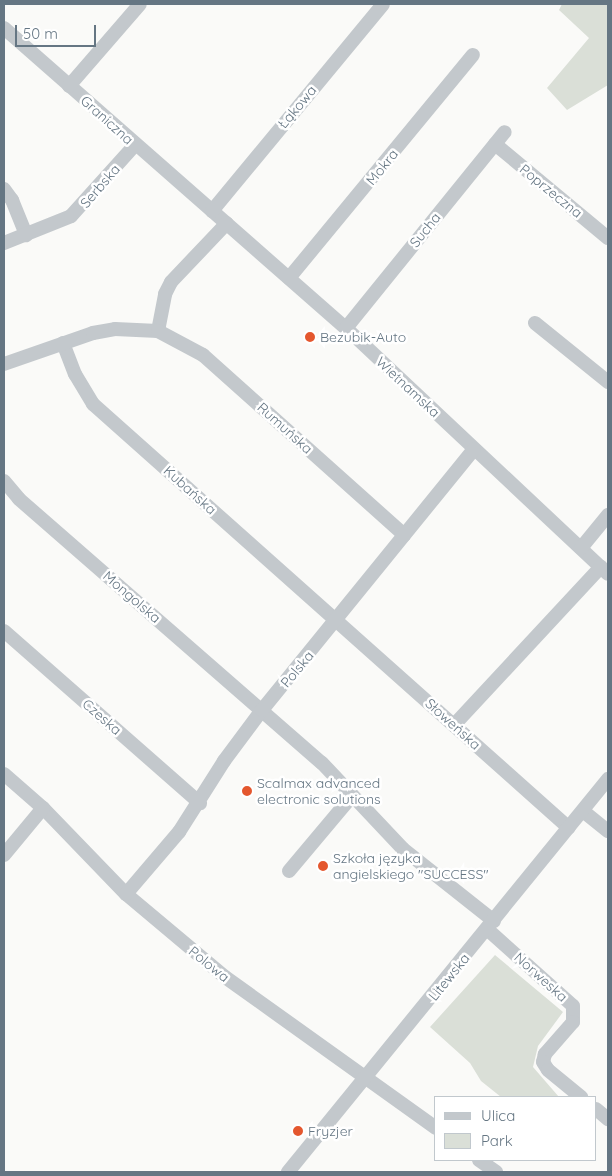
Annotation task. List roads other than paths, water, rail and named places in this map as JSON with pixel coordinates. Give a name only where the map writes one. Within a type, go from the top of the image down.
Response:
[{"type":"street","name":"Łąkowa","points":[[212,211],[383,4]]},
{"type":"street","points":[[70,86],[136,5]]},
{"type":"street","name":"Graniczna","points":[[4,28],[212,211]]},
{"type":"street","name":"Mokra","points":[[289,278],[473,55]]},
{"type":"street","name":"Sucha","points":[[346,328],[505,132]]},
{"type":"street","name":"Poprzeczna","points":[[495,144],[608,238]]},
{"type":"street","name":"Serbska","points":[[4,243],[60,223],[82,208],[135,145]]},
{"type":"street","points":[[4,189],[12,200],[26,235]]},
{"type":"street","name":"Wietnamska","points":[[212,211],[346,328],[605,570],[454,724]]},
{"type":"street","points":[[158,331],[165,294],[171,282],[227,223]]},
{"type":"street","points":[[535,324],[608,382]]},
{"type":"street","name":"Rumuńska","points":[[4,364],[63,343],[115,329],[158,331],[203,354],[404,535]]},
{"type":"street","name":"Kubańska","points":[[63,343],[75,374],[93,404],[337,620]]},
{"type":"street","name":"Polska","points":[[126,894],[180,832],[200,803],[224,761],[262,710],[337,620],[474,448]]},
{"type":"street","name":"Mongolska","points":[[4,481],[19,498],[322,763],[403,849],[490,925]]},
{"type":"street","points":[[581,548],[608,515]]},
{"type":"street","name":"Słoweńska","points":[[337,620],[569,828]]},
{"type":"street","name":"Czeska","points":[[4,631],[200,803]]},
{"type":"street","name":"Polowa","points":[[4,774],[43,808],[126,894],[225,977],[434,1127]]},
{"type":"street","name":"Litewska","points":[[288,1172],[367,1078],[608,779]]},
{"type":"street","points":[[289,871],[352,796]]},
{"type":"street","points":[[4,856],[43,808]]},
{"type":"street","points":[[583,811],[608,831]]},
{"type":"street","name":"Norweska","points":[[490,925],[573,1006],[573,1022],[545,1054],[544,1062],[548,1070],[580,1096]]},
{"type":"street","points":[[597,1110],[608,1119]]},
{"type":"street","points":[[480,1161],[496,1172]]},
{"type":"place","name":"Bezubik-Auto","points":[[310,337]]},
{"type":"place","name":"Scalmax advanced electronic solutions","points":[[247,791]]},
{"type":"place","name":"Szkoła języka angielskiego \"SUCCESS\"","points":[[323,866]]},
{"type":"place","name":"Fryzjer","points":[[298,1131]]}]
